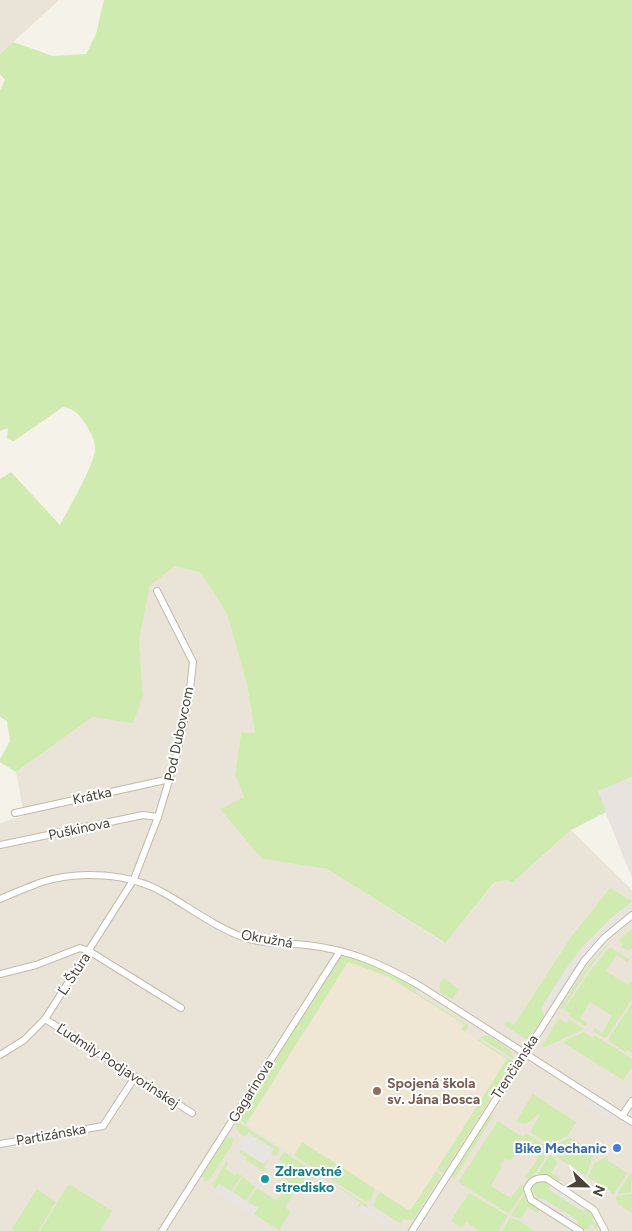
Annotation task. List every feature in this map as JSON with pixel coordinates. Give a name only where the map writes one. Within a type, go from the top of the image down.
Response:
[{"type":"street","name":"Pod Dubovcom","points":[[134,879],[158,817],[177,754],[189,698],[193,662],[157,590]]},
{"type":"street","name":"Krátka","points":[[14,813],[170,779]]},
{"type":"street","name":"Puškinova","points":[[0,845],[142,815],[158,817]]},
{"type":"street","name":"Okružná","points":[[0,899],[44,881],[82,874],[134,879],[161,891],[225,929],[244,937],[274,943],[308,945],[359,955],[395,972],[428,991],[632,1122]]},
{"type":"street","name":"Ľ. Štúra","points":[[0,1055],[24,1040],[46,1019],[134,879]]},
{"type":"street","name":"Trenčianska","points":[[412,1231],[584,961],[604,938],[632,914]]},
{"type":"street","points":[[0,974],[36,965],[80,948],[90,951],[181,1008]]},
{"type":"street","name":"Gagarinova","points":[[162,1231],[340,951]]},
{"type":"street","name":"Ľudmily Podjavorinskej","points":[[46,1019],[192,1113]]},
{"type":"street","name":"Partizánska","points":[[0,1144],[103,1126],[135,1077]]},
{"type":"street","points":[[622,1116],[632,1101]]},
{"type":"street","points":[[580,1231],[531,1200],[527,1189],[532,1181],[538,1178],[546,1178],[594,1210],[605,1231]]},
{"type":"shaded area","points":[[0,0],[59,0],[0,54]]},
{"type":"shaded area","points":[[175,566],[201,573],[227,614],[246,681],[255,733],[241,732],[235,775],[244,797],[262,859],[327,869],[444,943],[495,883],[507,880],[512,883],[571,830],[632,890],[632,1231],[0,1231],[0,823],[24,816],[16,772],[93,717],[143,696],[139,640],[150,586]]},
{"type":"shaded area","points":[[632,777],[632,878],[597,791]]},
{"type":"shaded area","points":[[632,902],[632,908],[587,951],[546,1011],[541,1008],[582,947],[612,917]]},
{"type":"shaded area","name":"Spojená škola sv. Jána Bosca","points":[[348,961],[387,976],[464,1024],[461,1029],[507,1059],[410,1211],[302,1142],[294,1155],[246,1125]]},
{"type":"shaded area","points":[[586,1097],[614,1116],[611,1121],[583,1103]]},
{"type":"shaded area","points":[[249,1133],[274,1149],[264,1164],[239,1148]]},
{"type":"shaded area","points":[[549,1182],[591,1209],[583,1211],[549,1190]]},
{"type":"shaded area","points":[[219,1184],[258,1208],[253,1216],[214,1191]]},
{"type":"shaded area","points":[[542,1198],[577,1220],[579,1228],[535,1200]]},
{"type":"shaded area","points":[[361,1204],[390,1222],[387,1227],[358,1209]]},
{"type":"green space","points":[[104,0],[632,0],[632,777],[598,791],[606,812],[571,830],[512,883],[507,880],[494,883],[445,943],[327,869],[262,859],[220,809],[244,797],[235,775],[241,732],[255,733],[246,681],[227,614],[201,573],[175,566],[150,586],[139,640],[143,696],[133,723],[93,717],[16,772],[0,762],[10,741],[7,721],[0,717],[0,479],[11,472],[60,525],[85,478],[93,459],[95,447],[94,440],[82,418],[74,411],[63,407],[14,441],[7,439],[8,428],[0,431],[0,90],[5,80],[0,74],[0,54],[13,42],[53,56],[86,54],[96,34]]},
{"type":"green space","points":[[610,888],[632,902],[592,938],[571,963],[541,1008],[544,1016],[529,1038],[527,1040],[504,1025],[507,1021],[514,1025],[571,937]]},
{"type":"green space","points":[[632,929],[632,949],[628,950],[621,947],[623,944],[618,940]]},
{"type":"green space","points":[[607,945],[589,968],[563,1009],[560,1008],[587,967]]},
{"type":"green space","points":[[610,947],[629,959],[627,962],[616,955],[606,971],[628,985],[632,980],[632,999],[607,1037],[604,1038],[593,1031],[595,1028],[602,1033],[612,1016],[590,1002],[580,1018],[587,1023],[585,1026],[569,1016],[571,1014],[564,1010],[591,970]]},
{"type":"green space","points":[[342,956],[371,964],[390,974],[416,989],[415,992],[468,1025],[468,1028],[465,1032],[461,1029],[464,1024],[387,976],[348,962],[246,1124],[240,1119],[239,1115],[336,960]]},
{"type":"green space","points":[[444,978],[459,990],[452,999],[440,992],[440,983]]},
{"type":"green space","points":[[632,1004],[632,1053],[627,1050],[625,1052],[609,1041],[609,1038]]},
{"type":"green space","points":[[559,1018],[566,1023],[569,1019],[584,1029],[545,1047],[542,1046]]},
{"type":"green space","points":[[584,1032],[592,1038],[594,1035],[632,1059],[632,1067],[623,1080],[564,1043],[564,1041]]},
{"type":"green space","points":[[485,1035],[510,1050],[514,1059],[480,1038]]},
{"type":"green space","points":[[478,1039],[514,1062],[443,1173],[437,1169],[507,1059]]},
{"type":"green space","points":[[533,1094],[576,1122],[568,1135],[550,1145],[530,1132],[540,1115],[537,1114],[525,1124],[516,1121]]},
{"type":"green space","points":[[494,1115],[454,1179],[451,1177],[489,1117]]},
{"type":"green space","points":[[498,1121],[523,1137],[526,1133],[548,1147],[549,1150],[534,1176],[527,1179],[525,1178],[539,1157],[522,1145],[510,1161],[505,1158],[500,1165],[502,1166],[491,1186],[511,1198],[521,1184],[524,1186],[524,1191],[509,1214],[458,1182]]},
{"type":"green space","points":[[235,1122],[238,1122],[280,1149],[276,1156],[271,1154],[273,1149],[249,1133],[245,1136],[239,1133]]},
{"type":"green space","points":[[227,1137],[233,1138],[232,1145],[209,1180],[205,1182],[202,1175]]},
{"type":"green space","points":[[570,1137],[588,1148],[592,1147],[593,1156],[586,1176],[558,1158],[555,1153],[556,1145]]},
{"type":"green space","points":[[302,1142],[375,1189],[371,1199],[366,1202],[294,1155]]},
{"type":"green space","points":[[241,1150],[264,1164],[267,1160],[264,1172],[246,1160],[247,1158],[239,1152]]},
{"type":"green space","points":[[284,1152],[311,1170],[285,1207],[291,1212],[279,1230],[254,1214],[258,1208],[247,1202],[257,1188],[277,1201],[289,1182],[279,1175],[286,1164],[279,1159]]},
{"type":"green space","points":[[550,1154],[558,1162],[551,1173],[560,1178],[557,1182],[547,1175],[537,1175]]},
{"type":"green space","points":[[607,1156],[608,1161],[627,1173],[614,1194],[588,1177],[594,1164]]},
{"type":"green space","points":[[226,1162],[228,1163],[225,1169],[235,1175],[237,1173],[242,1176],[231,1191],[219,1184],[215,1189],[212,1185]]},
{"type":"green space","points":[[632,1171],[631,1192],[617,1194]]},
{"type":"green space","points":[[314,1172],[367,1205],[368,1208],[361,1204],[358,1209],[360,1202],[317,1174],[302,1195],[300,1194]]},
{"type":"green space","points":[[436,1172],[441,1175],[413,1220],[404,1219],[400,1223],[373,1206],[380,1192],[410,1211]]},
{"type":"green space","points":[[243,1177],[255,1187],[246,1201],[233,1192]]},
{"type":"green space","points":[[541,1179],[549,1182],[550,1190],[583,1211],[591,1209],[596,1217],[592,1220],[594,1224],[599,1222],[598,1227],[594,1229],[594,1225],[590,1224],[589,1229],[579,1228],[534,1199],[537,1196],[534,1193],[530,1196],[532,1184]]},
{"type":"green space","points":[[69,1184],[112,1211],[100,1231],[40,1231]]},
{"type":"green space","points":[[37,1189],[56,1202],[38,1231],[15,1231],[12,1229]]},
{"type":"green space","points":[[469,1193],[508,1216],[498,1231],[480,1231],[466,1222],[462,1228],[451,1221]]},
{"type":"green space","points":[[525,1194],[529,1202],[540,1208],[537,1213],[528,1207],[521,1219],[511,1215]]},
{"type":"green space","points":[[632,1195],[632,1213],[619,1204],[616,1199],[616,1196]]},
{"type":"green space","points":[[510,1218],[520,1221],[535,1231],[502,1231]]},
{"type":"place","name":"Spojená škola sv. Jána Bosca","points":[[377,1091]]},
{"type":"place","name":"Bike Mechanic","points":[[617,1148]]},
{"type":"place","name":"Zdravotné stredisko","points":[[265,1179]]}]
